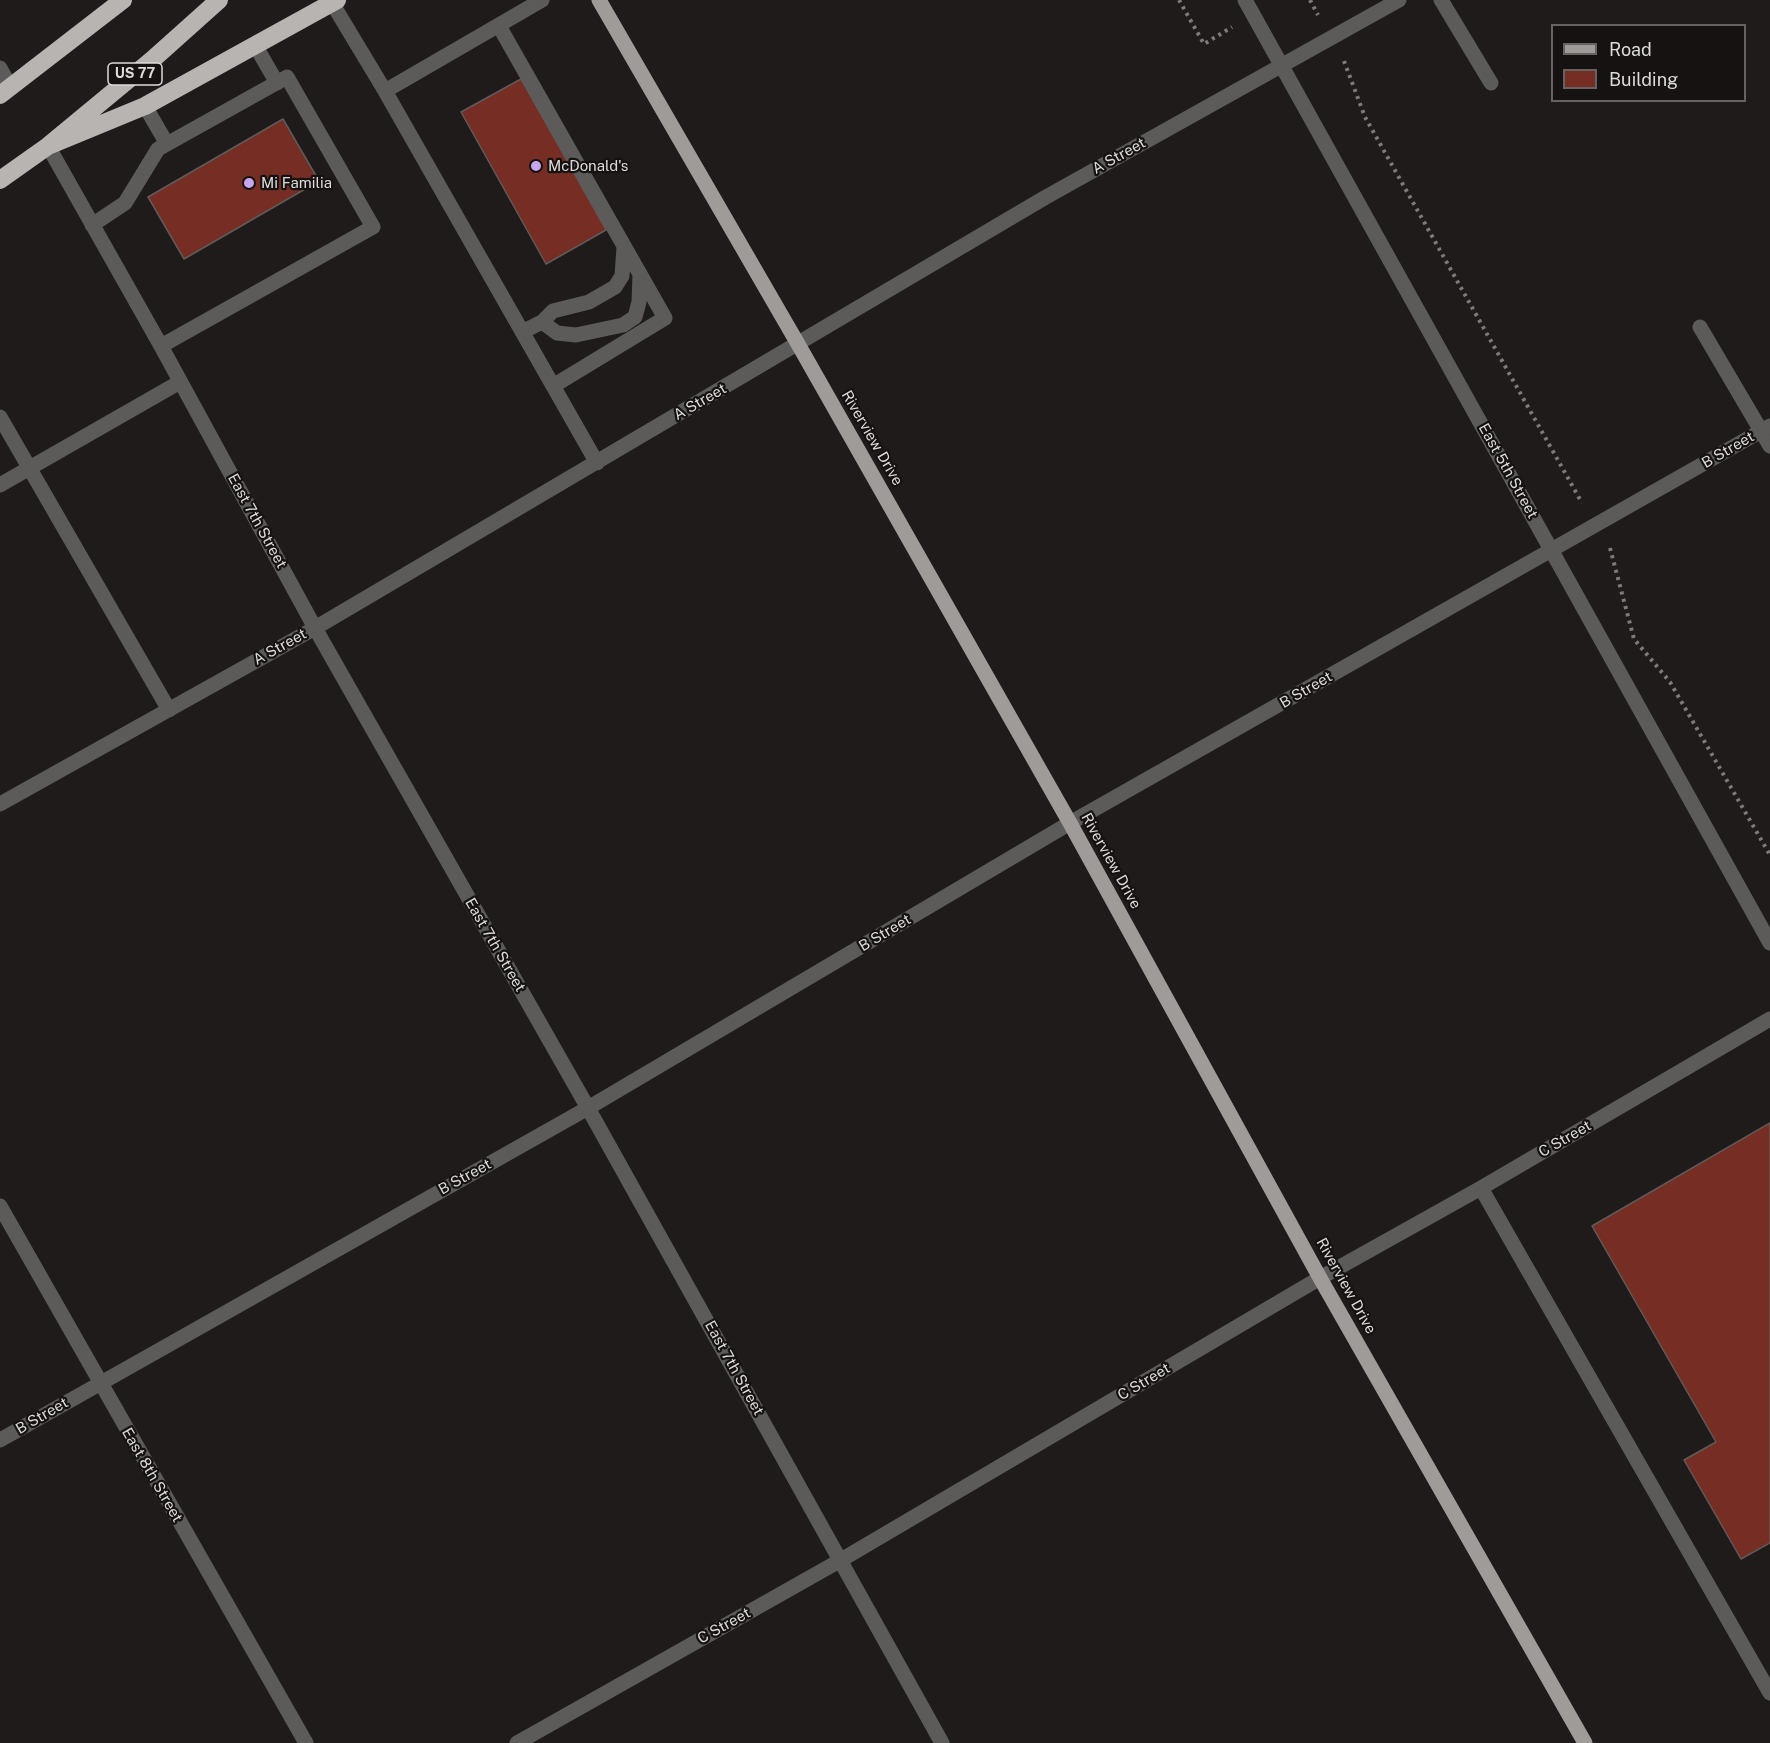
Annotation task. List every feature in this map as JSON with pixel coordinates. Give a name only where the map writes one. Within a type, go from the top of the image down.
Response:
[{"type":"highway","points":[[5,92],[123,0]]},
{"type":"highway","name":"US 77","points":[[0,180],[48,146],[152,60],[219,0]]},
{"type":"highway","points":[[48,146],[145,106],[334,1]]},
{"type":"main road","name":"Riverview Drive","points":[[598,0],[798,344],[1070,823],[1320,1278],[1585,1743]]},
{"type":"street","points":[[385,91],[542,0]]},
{"type":"street","name":"East 5th Street","points":[[1245,0],[1770,943]]},
{"type":"street","name":"A Street","points":[[0,804],[315,628],[1046,197],[1400,0]]},
{"type":"street","points":[[1441,0],[1491,83]]},
{"type":"street","points":[[334,1],[597,463]]},
{"type":"street","points":[[499,26],[665,318],[553,386]]},
{"type":"street","points":[[255,45],[277,83]]},
{"type":"street","points":[[0,68],[5,92]]},
{"type":"street","points":[[92,225],[125,203],[158,149],[287,77],[373,227],[161,346]]},
{"type":"street","points":[[145,106],[167,144]]},
{"type":"street","name":"East 7th Street","points":[[48,146],[161,346],[315,628],[588,1108],[942,1743]]},
{"type":"street","points":[[522,332],[542,322],[553,311],[589,303],[615,287],[622,276],[624,247]]},
{"type":"street","points":[[542,322],[557,333],[576,335],[623,325],[635,317],[639,302],[640,274]]},
{"type":"street","points":[[1700,327],[1766,429],[1770,446]]},
{"type":"street","points":[[0,485],[180,382]]},
{"type":"street","points":[[0,417],[169,710]]},
{"type":"street","name":"B Street","points":[[0,1440],[588,1108],[1070,823],[1766,429]]},
{"type":"street","name":"C Street","points":[[517,1743],[841,1560],[1320,1278],[1481,1188],[1770,1019]]},
{"type":"street","points":[[1481,1188],[1770,1693]]},
{"type":"street","name":"East 8th Street","points":[[0,1206],[99,1384],[306,1743]]},
{"type":"path","points":[[1179,0],[1203,44],[1225,31]]},
{"type":"path","points":[[1310,0],[1318,14]]},
{"type":"path","points":[[1345,62],[1365,117],[1562,472],[1584,507]]},
{"type":"path","points":[[1611,550],[1634,639],[1670,682],[1770,855]]},
{"type":"building","points":[[521,79],[606,230],[546,264],[461,112]]},
{"type":"building","points":[[283,119],[319,181],[184,259],[148,197]]},
{"type":"building","points":[[1770,1123],[1770,1543],[1741,1559],[1684,1460],[1716,1442],[1592,1226]]},
{"type":"place","name":"McDonald's","points":[[536,166]]},
{"type":"place","name":"Mi Familia","points":[[249,183]]}]
